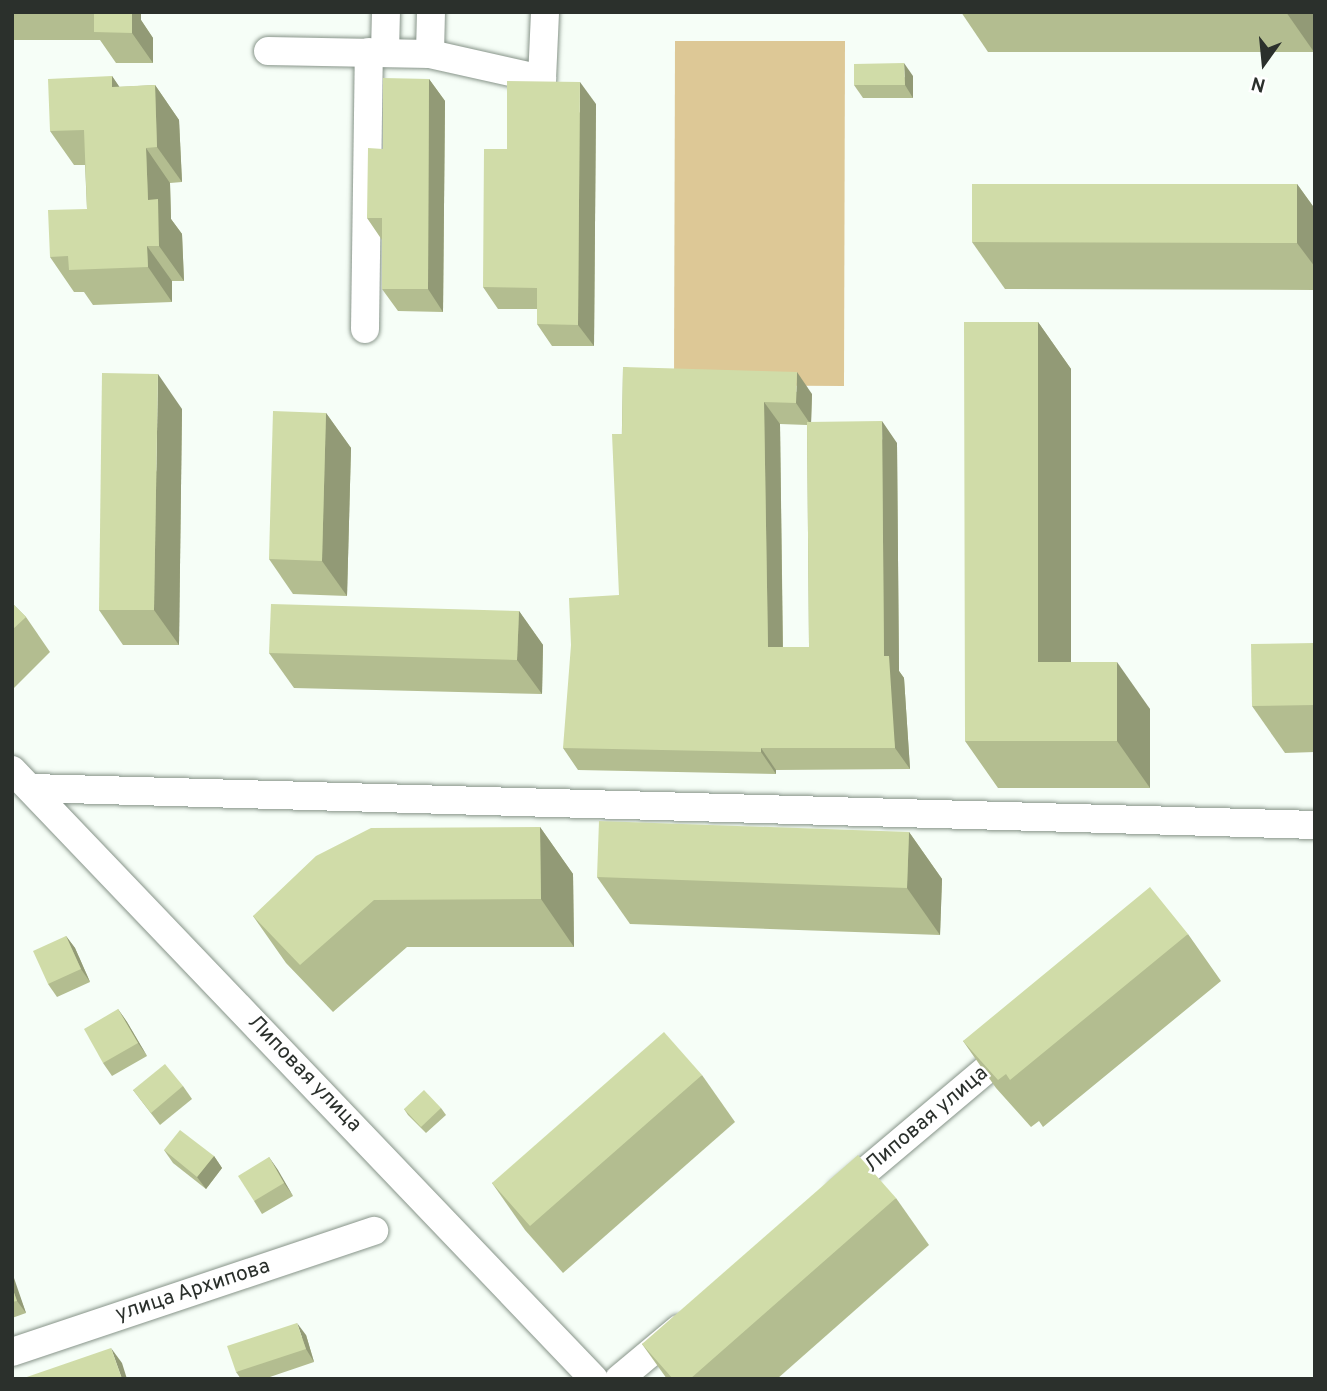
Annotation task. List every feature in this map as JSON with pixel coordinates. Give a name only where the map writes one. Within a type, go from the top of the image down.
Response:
[{"type":"street","points":[[365,329],[377,52],[386,12]]},
{"type":"street","points":[[430,54],[431,12]]},
{"type":"street","points":[[268,51],[430,54],[542,79],[545,12]]},
{"type":"street","points":[[22,779],[1315,825]]},
{"type":"street","name":"Липовая улица","points":[[22,779],[594,1379]]},
{"type":"street","name":"Липовая улица","points":[[823,1208],[1034,1030]]},
{"type":"street","name":"улица Архипова","points":[[12,1352],[374,1231]]},
{"type":"street","points":[[619,1379],[697,1314]]},
{"type":"shaded area","points":[[675,41],[845,41],[844,386],[674,385]]},
{"type":"building","points":[[94,12],[132,12],[132,33],[94,32]]},
{"type":"building","points":[[904,63],[905,85],[854,85],[854,64]]},
{"type":"building","points":[[112,76],[112,87],[155,85],[157,147],[146,148],[148,200],[158,199],[159,246],[147,246],[148,267],[69,270],[68,256],[50,257],[48,210],[87,209],[84,130],[50,131],[48,79]]},
{"type":"building","points":[[383,78],[429,79],[428,289],[382,289],[382,218],[367,218],[368,148],[383,149]]},
{"type":"building","points":[[507,81],[580,82],[578,325],[537,324],[537,288],[483,287],[484,149],[507,149]]},
{"type":"building","points":[[972,184],[1297,184],[1297,243],[972,242]]},
{"type":"building","points":[[964,322],[1038,322],[1038,662],[1117,662],[1117,741],[965,741]]},
{"type":"building","points":[[623,367],[797,372],[796,403],[764,402],[768,647],[809,647],[807,422],[882,421],[884,656],[889,656],[895,748],[761,748],[761,752],[563,748],[571,645],[569,598],[619,595],[612,434],[622,434]]},
{"type":"building","points":[[102,373],[158,374],[154,610],[99,610]]},
{"type":"building","points":[[273,411],[326,413],[322,561],[269,559]]},
{"type":"building","points":[[12,603],[26,617],[12,630]]},
{"type":"building","points":[[271,604],[519,611],[517,660],[269,653]]},
{"type":"building","points":[[1315,643],[1315,705],[1252,706],[1251,644]]},
{"type":"building","points":[[599,821],[909,832],[907,888],[597,877]]},
{"type":"building","points":[[540,827],[541,899],[374,900],[300,965],[253,916],[316,856],[371,828]]},
{"type":"building","points":[[1150,887],[1188,934],[1010,1080],[1006,1074],[998,1080],[963,1041]]},
{"type":"building","points":[[66,936],[81,969],[48,984],[33,951]]},
{"type":"building","points":[[118,1009],[138,1043],[103,1063],[84,1029]]},
{"type":"building","points":[[664,1032],[702,1075],[530,1226],[492,1183]]},
{"type":"building","points":[[165,1064],[183,1086],[151,1113],[133,1090]]},
{"type":"building","points":[[424,1090],[441,1108],[421,1127],[404,1109]]},
{"type":"building","points":[[180,1130],[214,1156],[197,1177],[164,1150]]},
{"type":"building","points":[[858,1155],[896,1198],[690,1379],[673,1379],[642,1344]]},
{"type":"building","points":[[269,1157],[284,1183],[254,1201],[238,1176]]},
{"type":"building","points":[[12,1287],[17,1301],[12,1302]]},
{"type":"building","points":[[297,1323],[306,1349],[236,1372],[227,1346]]},
{"type":"building","points":[[111,1348],[122,1379],[21,1379]]}]
